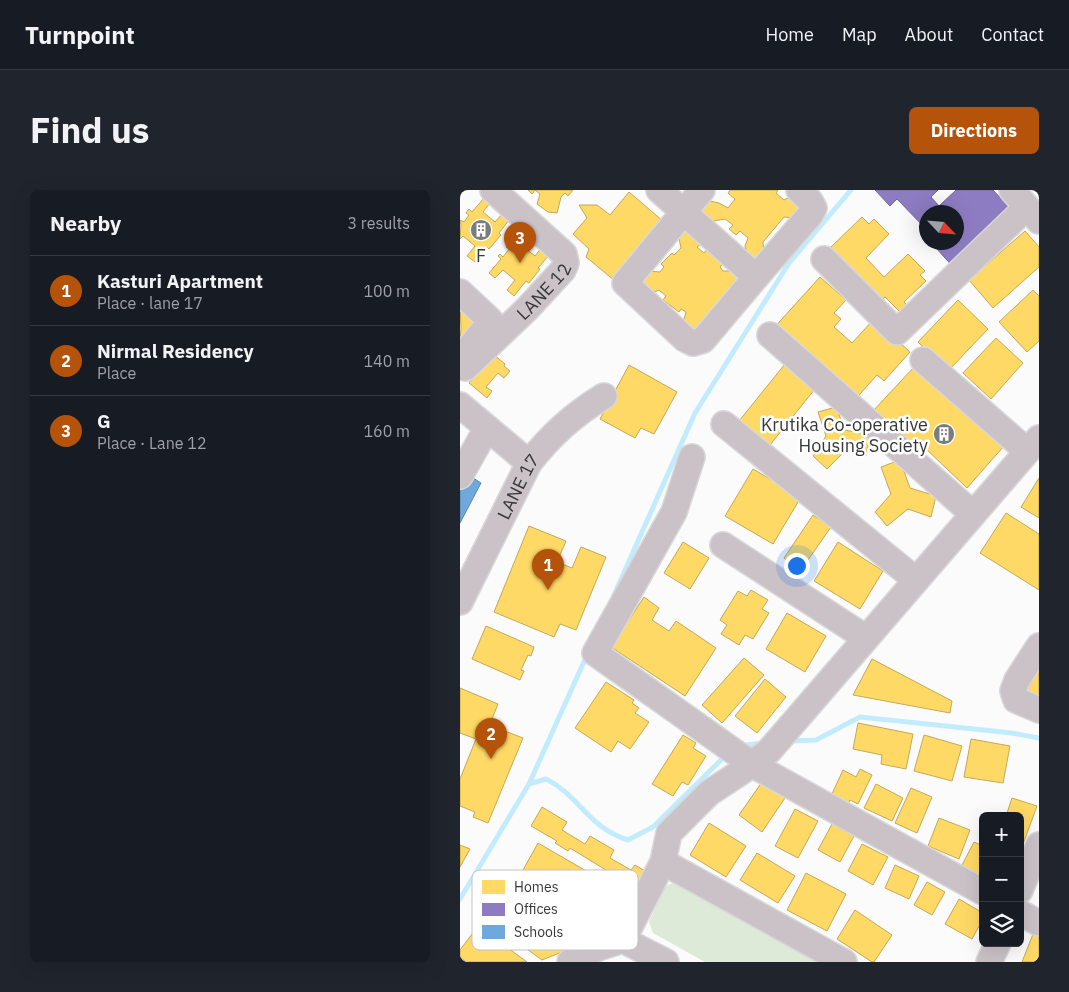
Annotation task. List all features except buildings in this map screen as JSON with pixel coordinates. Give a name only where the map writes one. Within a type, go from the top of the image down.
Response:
[{"type":"street","name":"LANE 12","points":[[463,364],[528,308],[563,270],[566,263],[564,254],[493,190]]},
{"type":"street","points":[[659,190],[756,277]]},
{"type":"street","points":[[702,190],[625,283],[685,339],[693,343],[703,340],[810,215],[814,208],[799,190]]},
{"type":"street","points":[[824,259],[896,332],[1026,206]]},
{"type":"street","points":[[460,292],[490,320],[463,364]]},
{"type":"street","points":[[770,335],[974,514]]},
{"type":"street","points":[[638,911],[663,862],[669,833],[745,753],[794,721],[1033,444],[923,360]]},
{"type":"street","name":"LANE 17","points":[[460,602],[529,463],[540,447],[584,408],[604,396]]},
{"type":"street","points":[[460,405],[529,463]]},
{"type":"street","points":[[724,424],[916,580]]},
{"type":"street","points":[[460,476],[487,428]]},
{"type":"street","points":[[692,457],[674,512],[595,653],[745,753],[979,890]]},
{"type":"street","points":[[723,544],[866,638]]},
{"type":"street","points":[[1039,646],[1017,680],[1013,691],[1016,700],[1039,710]]},
{"type":"street","points":[[1024,881],[1039,845]]},
{"type":"street","points":[[663,862],[844,962]]},
{"type":"street","points":[[1024,915],[1039,923]]},
{"type":"street","points":[[989,962],[996,947]]},
{"type":"street","points":[[638,948],[666,962]]},
{"type":"street","points":[[570,962],[594,950]]},
{"type":"green space","points":[[678,881],[823,962],[705,962],[653,933],[649,922],[665,886]]},
{"type":"waterway","points":[[614,595],[695,413],[789,263],[851,190]]},
{"type":"waterway","points":[[477,870],[529,784],[587,655]]},
{"type":"waterway","points":[[789,741],[816,740],[860,717],[1012,733],[1039,738]]},
{"type":"waterway","points":[[739,746],[763,743]]},
{"type":"waterway","points":[[529,784],[546,779],[567,794],[603,828],[614,835],[628,840],[653,827],[726,755]]},
{"type":"waterway","points":[[460,899],[472,879]]},
{"type":"place","name":"F","points":[[481,230]]},
{"type":"place","name":"G","points":[[520,263]]},
{"type":"place","name":"Krutika Co-operative Housing Society","points":[[944,434]]},
{"type":"place","name":"Kasturi Apartment","points":[[548,590]]},
{"type":"place","name":"Nirmal Residency","points":[[491,759]]}]
